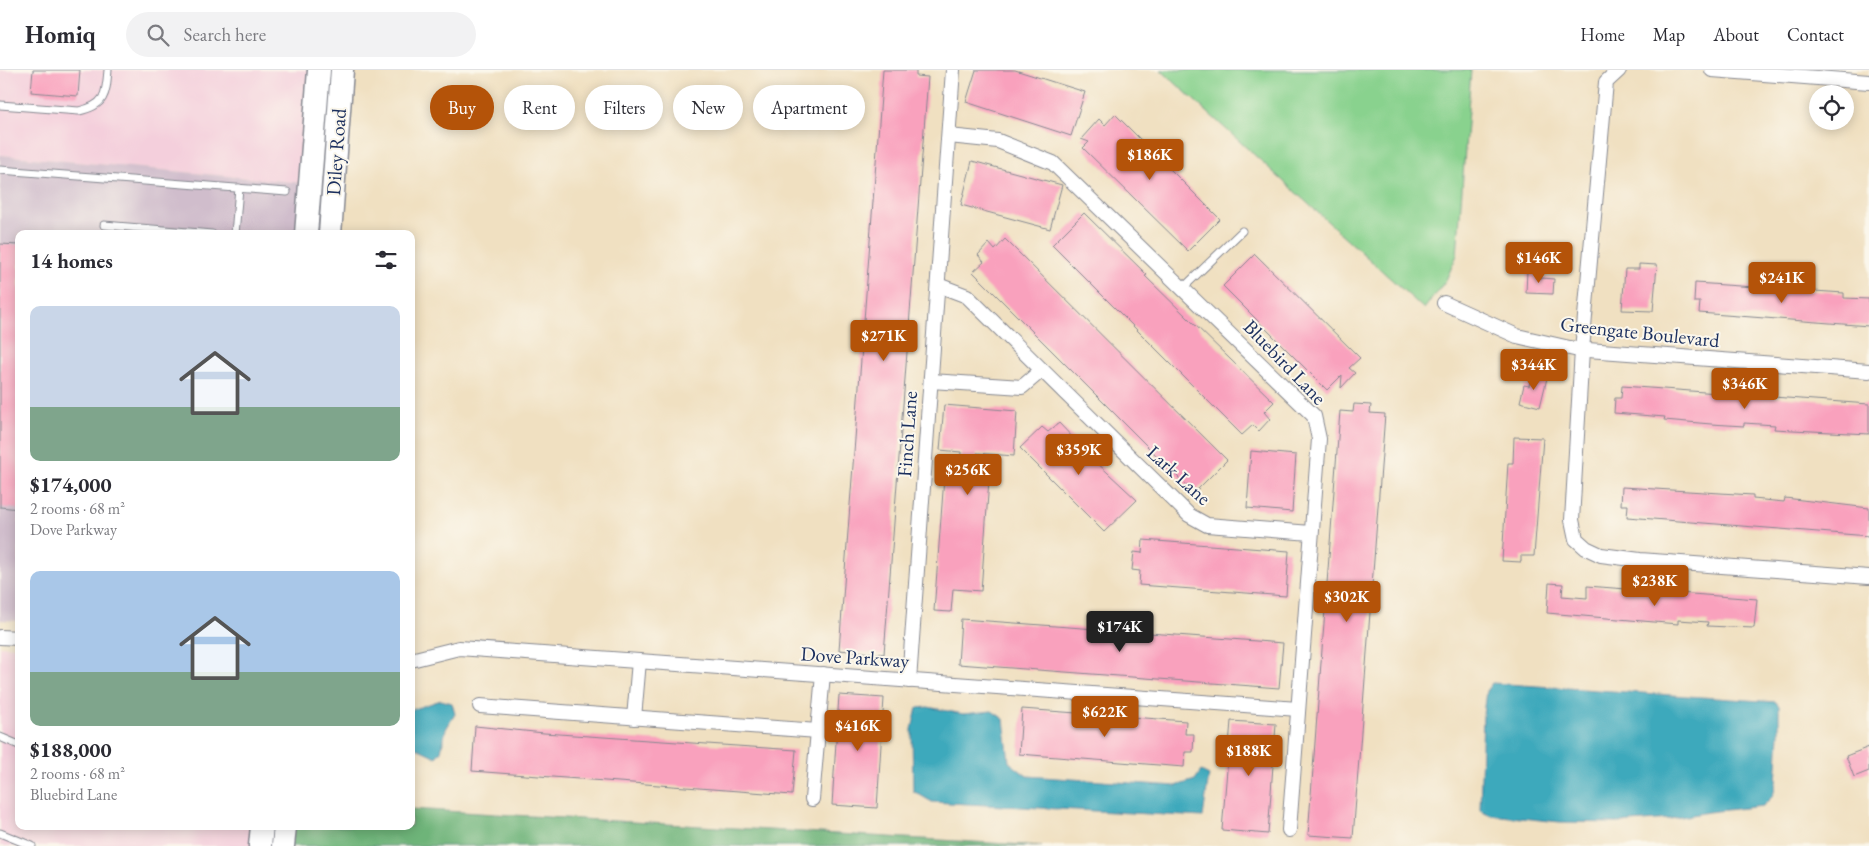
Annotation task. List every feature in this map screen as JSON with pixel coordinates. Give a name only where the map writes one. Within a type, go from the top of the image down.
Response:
[{"type":"highway","name":"Diley Road","points":[[306,230],[319,70]]},
{"type":"highway","name":"Diley Road","points":[[330,230],[342,70]]},
{"type":"highway","points":[[260,846],[262,830]]},
{"type":"highway","points":[[283,846],[285,830]]},
{"type":"street","name":"Finch Lane","points":[[909,681],[953,70]]},
{"type":"street","points":[[1619,70],[1606,82],[1582,350],[1572,520],[1576,539],[1586,548],[1601,555],[1640,560],[1869,577]]},
{"type":"street","points":[[1712,70],[1869,82]]},
{"type":"street","name":"Bluebird Lane","points":[[948,136],[998,141],[1053,163],[1314,416],[1319,439],[1289,830]]},
{"type":"street","name":"Lark Lane","points":[[938,285],[967,296],[1189,515],[1207,525],[1311,533]]},
{"type":"street","name":"Greengate Boulevard","points":[[1444,303],[1517,336],[1582,350],[1869,371]]},
{"type":"street","points":[[931,381],[1022,387],[1042,370]]},
{"type":"street","points":[[0,637],[15,638]]},
{"type":"street","name":"Dove Parkway","points":[[415,659],[459,648],[1298,709]]},
{"type":"street","points":[[634,718],[639,661]]},
{"type":"street","points":[[812,799],[822,674]]},
{"type":"street","points":[[480,706],[818,731]]},
{"type":"lane","points":[[0,105],[79,111],[92,108],[100,102],[106,92],[108,70]]},
{"type":"lane","points":[[0,170],[287,192]]},
{"type":"lane","points":[[235,230],[239,188]]},
{"type":"lane","points":[[104,225],[164,230]]},
{"type":"lane","points":[[1183,288],[1242,231]]},
{"type":"lane","points":[[0,737],[15,743]]},
{"type":"lane","points":[[0,833],[32,846]]},
{"type":"shaded area","points":[[0,70],[310,70],[302,183],[0,155]]},
{"type":"shaded area","points":[[0,155],[302,183],[298,230],[15,230],[15,621],[0,620]]},
{"type":"shaded area","points":[[0,646],[15,647],[15,830],[254,830],[252,846],[0,846]]},
{"type":"green space","points":[[1161,70],[1471,70],[1457,255],[1446,280],[1424,309]]},
{"type":"green space","points":[[415,809],[1042,846],[290,846],[291,830],[415,830]]},
{"type":"water","points":[[1492,683],[1776,702],[1779,706],[1779,734],[1776,783],[1773,796],[1763,806],[1708,812],[1670,819],[1617,823],[1560,822],[1491,815],[1480,810],[1483,715],[1486,691]]},
{"type":"water","points":[[441,700],[452,703],[455,714],[446,729],[441,751],[436,757],[415,748],[415,709]]},
{"type":"water","points":[[928,707],[963,714],[992,711],[1004,719],[1009,762],[1027,776],[1176,786],[1195,780],[1201,771],[1209,775],[1203,817],[932,802],[913,791],[912,729],[917,708]]},
{"type":"building","points":[[33,70],[80,70],[78,96],[31,92]]},
{"type":"building","points":[[883,70],[916,70],[916,76],[928,77],[884,654],[839,650]]},
{"type":"building","points":[[976,70],[1015,70],[1085,92],[1071,136],[966,102]]},
{"type":"building","points":[[1115,114],[1220,219],[1188,251],[1083,148],[1089,142],[1081,139],[1099,119],[1105,125]]},
{"type":"building","points":[[972,161],[1062,185],[1050,229],[961,205]]},
{"type":"building","points":[[1084,213],[1147,275],[1145,276],[1274,402],[1264,412],[1270,419],[1259,431],[1253,425],[1242,435],[1052,245]]},
{"type":"building","points":[[1005,239],[1227,460],[1194,493],[973,272],[984,262],[978,255],[989,243],[995,250]]},
{"type":"building","points":[[0,244],[15,245],[15,509],[0,507]]},
{"type":"building","points":[[1255,254],[1360,358],[1349,368],[1355,373],[1341,388],[1342,375],[1327,390],[1223,286]]},
{"type":"building","points":[[1639,264],[1657,265],[1653,311],[1622,310],[1625,269],[1639,269]]},
{"type":"building","points":[[1527,271],[1541,272],[1541,278],[1554,279],[1553,294],[1526,293]]},
{"type":"building","points":[[1695,283],[1844,293],[1844,298],[1869,299],[1869,326],[1699,313],[1700,302],[1694,302]]},
{"type":"building","points":[[1532,374],[1547,378],[1540,407],[1520,402],[1524,385],[1529,386]]},
{"type":"building","points":[[1622,386],[1869,404],[1869,434],[1774,429],[1775,425],[1744,423],[1744,426],[1711,424],[1664,420],[1665,417],[1614,413],[1615,398],[1621,398]]},
{"type":"building","points":[[1354,404],[1371,405],[1370,413],[1385,414],[1353,838],[1308,835],[1340,411],[1353,412]]},
{"type":"building","points":[[944,405],[1017,411],[1014,456],[977,453],[975,479],[989,480],[981,591],[953,589],[951,612],[934,611],[944,478],[959,479],[961,452],[940,450]]},
{"type":"building","points":[[1059,423],[1094,460],[1137,500],[1104,532],[1020,448],[1042,427],[1048,432]]},
{"type":"building","points":[[1514,437],[1543,438],[1534,556],[1521,556],[1521,562],[1502,561],[1508,463],[1513,463]]},
{"type":"building","points":[[1251,451],[1296,455],[1292,512],[1247,508]]},
{"type":"building","points":[[1622,487],[1753,495],[1753,499],[1784,502],[1785,498],[1869,508],[1869,536],[1627,517],[1628,505],[1621,505]]},
{"type":"building","points":[[1143,540],[1289,551],[1286,596],[1139,585],[1140,571],[1132,570],[1134,552],[1142,553]]},
{"type":"building","points":[[1549,583],[1563,584],[1562,596],[1587,598],[1587,586],[1757,599],[1754,628],[1707,626],[1708,622],[1678,620],[1678,624],[1547,613]]},
{"type":"building","points":[[961,619],[1283,643],[1279,688],[958,664]]},
{"type":"building","points":[[839,695],[884,698],[877,808],[832,805]]},
{"type":"building","points":[[1022,709],[1186,721],[1185,734],[1194,734],[1193,752],[1185,752],[1184,767],[1019,754]]},
{"type":"building","points":[[1231,721],[1276,724],[1268,834],[1222,830]]},
{"type":"building","points":[[475,726],[544,733],[796,750],[792,795],[472,771]]},
{"type":"building","points":[[1869,747],[1869,771],[1854,777],[1846,756]]}]
